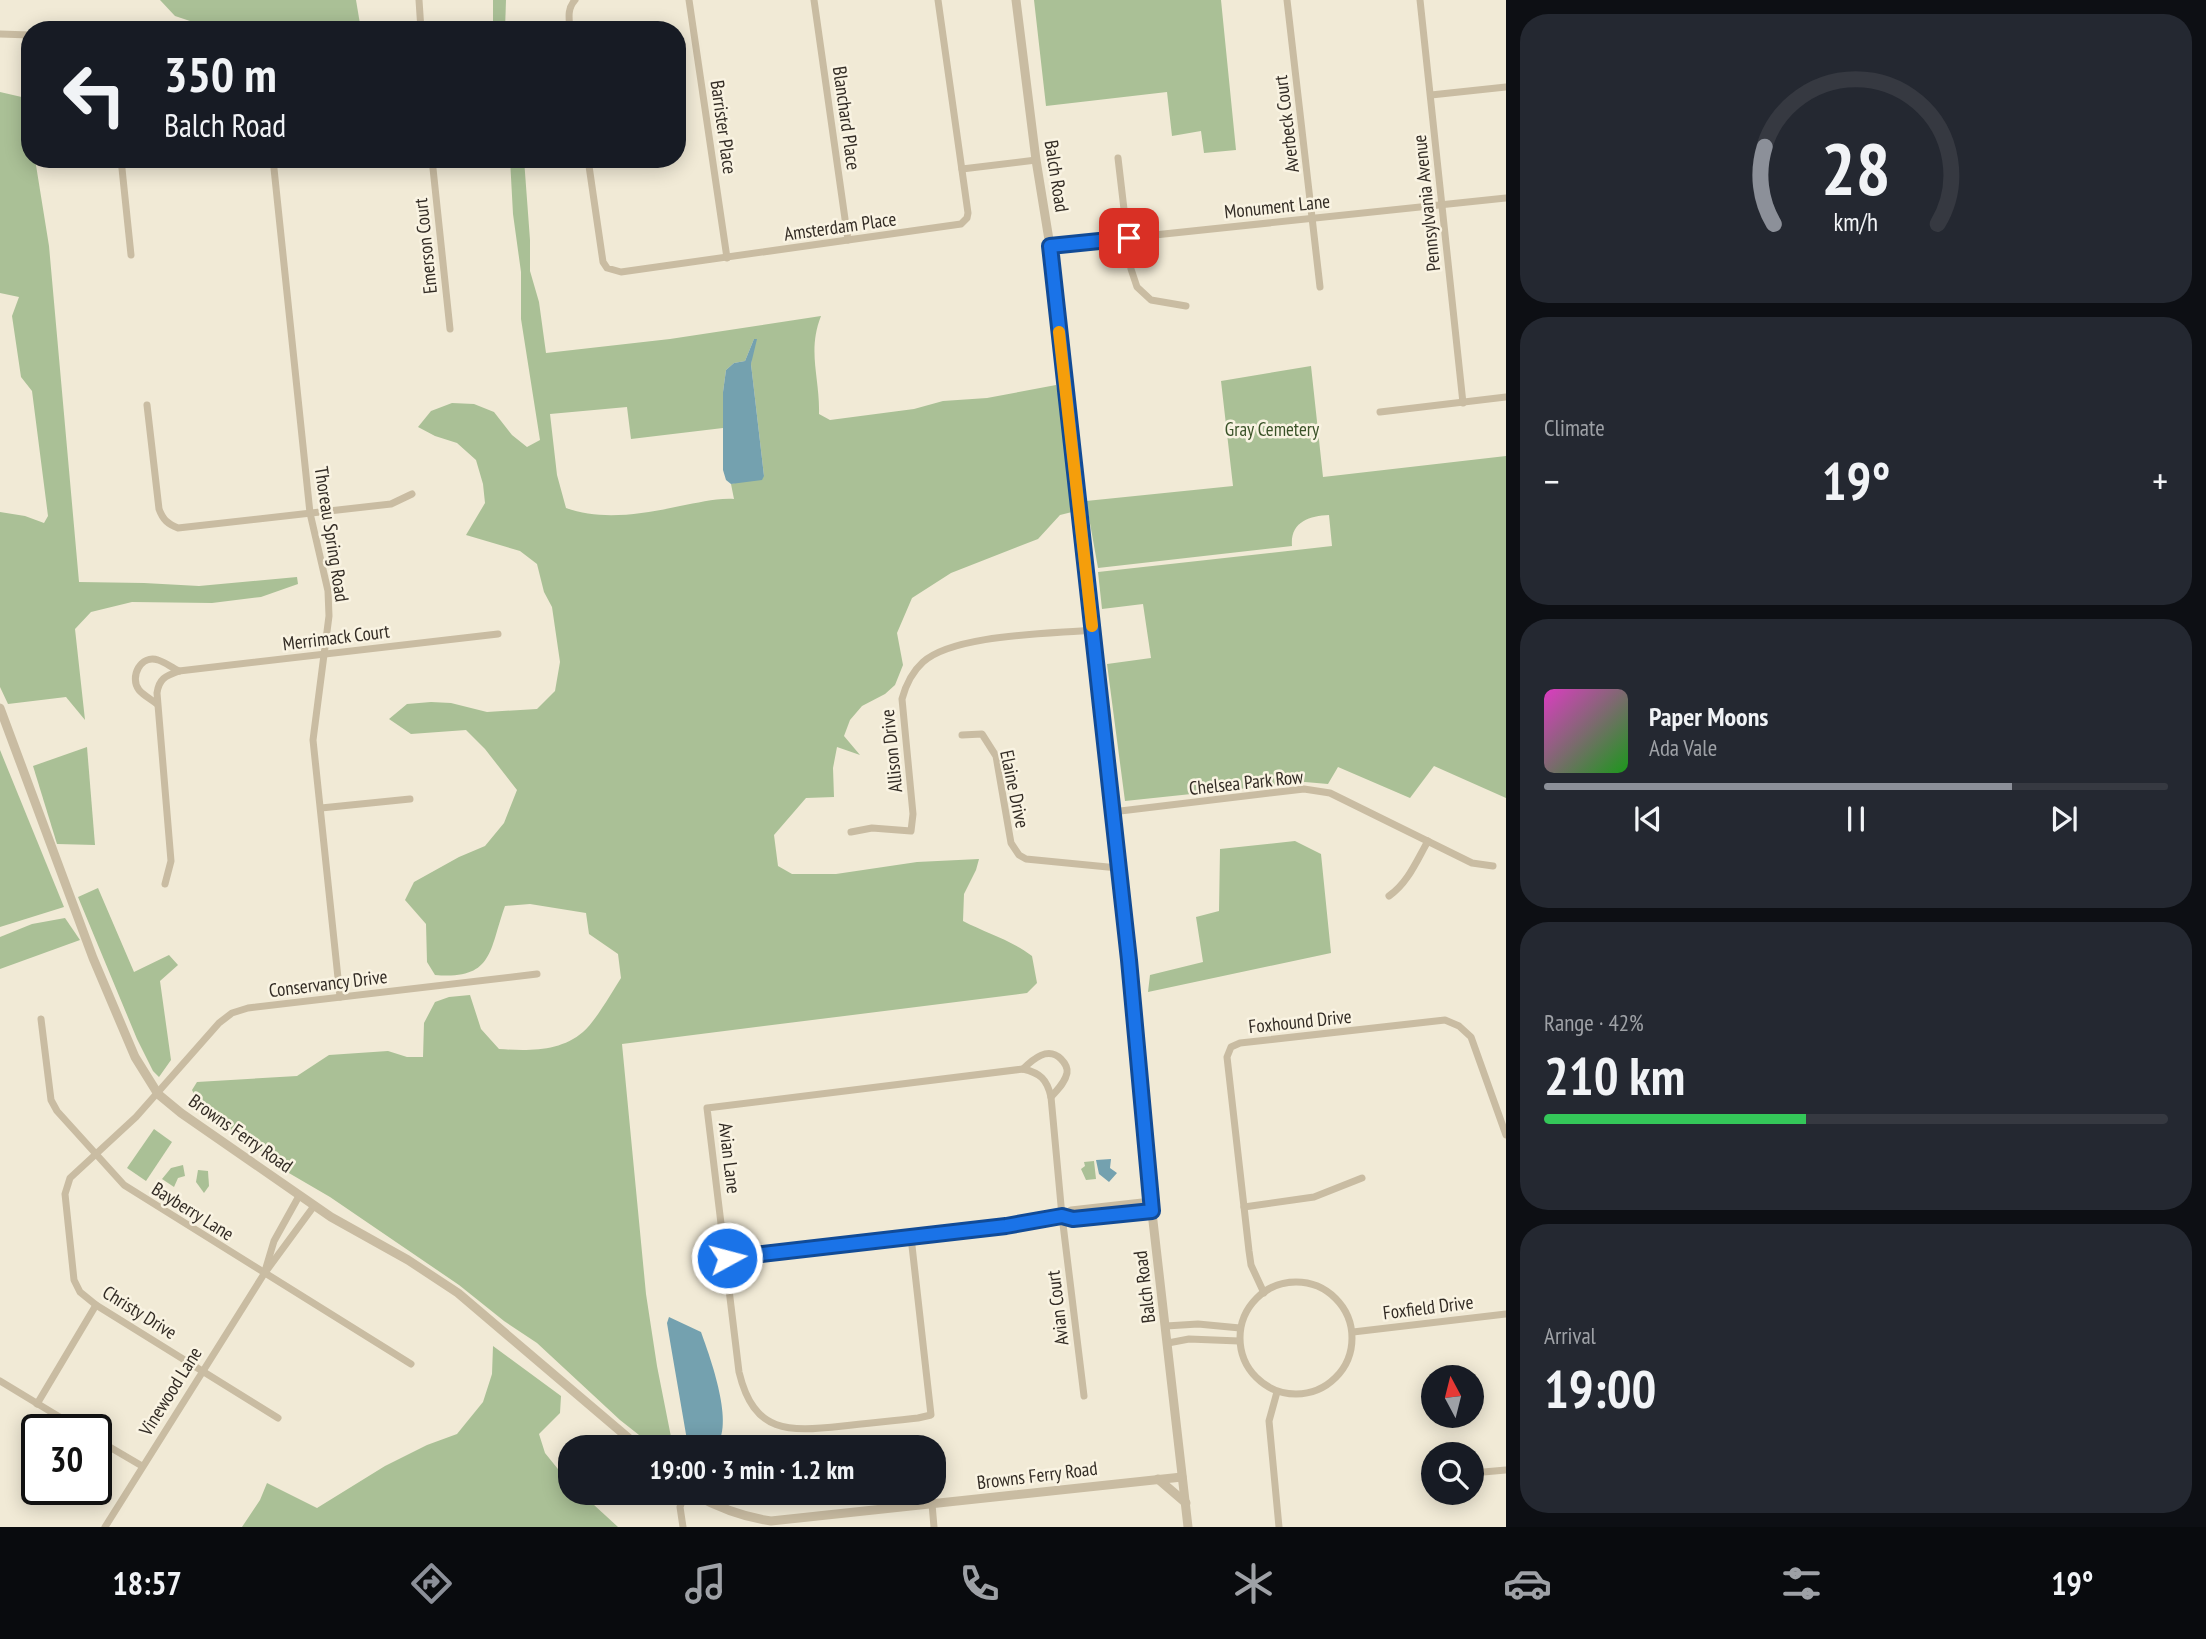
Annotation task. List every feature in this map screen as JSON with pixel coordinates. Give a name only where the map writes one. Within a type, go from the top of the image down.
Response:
[{"type":"street","points":[[419,0],[420,21]]},
{"type":"street","points":[[569,21],[570,6],[575,0]]},
{"type":"street","name":"Barrister Place","points":[[690,0],[727,258]]},
{"type":"street","name":"Blanchard Place","points":[[814,0],[848,240]]},
{"type":"street","name":"Amsterdam Place","points":[[589,168],[601,256],[607,268],[621,272],[965,222],[968,213],[938,0]]},
{"type":"street","name":"Balch Road","points":[[1017,0],[1036,160],[1050,246],[1118,868],[1151,1206],[1188,1527]]},
{"type":"street","name":"Averbeck Court","points":[[1287,0],[1320,287]]},
{"type":"street","name":"Pennsylvania Avenue","points":[[1420,0],[1463,402]]},
{"type":"street","points":[[0,34],[21,35]]},
{"type":"street","points":[[1431,95],[1506,86]]},
{"type":"street","points":[[1118,158],[1131,269],[1137,287],[1151,300],[1186,306]]},
{"type":"street","points":[[962,169],[1036,160]]},
{"type":"street","points":[[122,168],[131,255]]},
{"type":"street","name":"Thoreau Spring Road","points":[[274,168],[310,513],[328,591],[329,617],[313,731],[340,997]]},
{"type":"street","name":"Emerson Court","points":[[433,168],[450,329]]},
{"type":"street","name":"Monument Lane","points":[[1050,246],[1506,198]]},
{"type":"street","points":[[1380,412],[1506,397]]},
{"type":"street","points":[[147,405],[159,509],[162,518],[178,528],[391,504],[412,494]]},
{"type":"street","name":"Allison Drive","points":[[851,832],[872,828],[911,831],[913,814],[902,699],[907,681],[924,662],[941,651],[962,644],[1092,630]]},
{"type":"street","name":"Merrimack Court","points":[[158,704],[138,689],[135,678],[138,668],[144,662],[158,659],[178,671],[498,634]]},
{"type":"street","points":[[165,884],[171,861],[158,684],[165,676],[178,671]]},
{"type":"street","name":"Browns Ferry Road","points":[[0,708],[93,958],[135,1057],[158,1094],[314,1206],[408,1260],[458,1293],[625,1435]]},
{"type":"street","name":"Elaine Drive","points":[[962,735],[982,734],[996,756],[1011,844],[1019,855],[1026,859],[1118,868]]},
{"type":"street","name":"Chelsea Park Row","points":[[1112,812],[1304,789],[1330,793],[1472,863],[1493,866]]},
{"type":"street","points":[[321,808],[410,799]]},
{"type":"street","points":[[1389,896],[1408,876],[1428,841]]},
{"type":"street","name":"Conservancy Drive","points":[[158,1094],[219,1023],[232,1013],[248,1008],[537,974]]},
{"type":"street","name":"Bayberry Lane","points":[[41,1019],[51,1100],[57,1111],[124,1185],[411,1364]]},
{"type":"street","name":"Foxhound Drive","points":[[1264,1293],[1251,1265],[1227,1057],[1231,1048],[1240,1043],[1445,1020],[1459,1026],[1471,1037],[1506,1135]]},
{"type":"street","points":[[1023,1069],[1035,1058],[1047,1053],[1056,1054],[1065,1062],[1067,1072],[1063,1082],[1051,1097]]},
{"type":"street","points":[[1023,1069],[1043,1077],[1048,1085],[1062,1216]]},
{"type":"street","name":"Avian Lane","points":[[911,1237],[933,1409],[931,1415],[809,1429],[790,1429],[772,1423],[755,1411],[748,1400],[739,1372],[707,1108],[1023,1069]]},
{"type":"street","name":"Christy Drive","points":[[158,1094],[70,1178],[65,1194],[74,1280],[80,1292],[96,1305],[278,1418]]},
{"type":"street","points":[[1244,1207],[1314,1197],[1362,1178]]},
{"type":"street","name":"Vinewood Lane","points":[[264,1274],[274,1241],[299,1196]]},
{"type":"street","name":"Vinewood Lane","points":[[105,1527],[202,1369],[264,1274],[314,1206]]},
{"type":"street","points":[[727,1258],[1006,1226],[1062,1216],[1071,1210],[1151,1206]]},
{"type":"street","name":"Avian Court","points":[[1062,1216],[1084,1396]]},
{"type":"street","points":[[1289,1283],[1315,1285],[1333,1295],[1341,1304],[1348,1315],[1353,1332],[1346,1363],[1335,1377],[1315,1390],[1301,1393],[1277,1392],[1254,1376],[1243,1359],[1239,1341],[1240,1328],[1250,1306],[1264,1293],[1289,1283]]},
{"type":"street","points":[[37,1404],[96,1305]]},
{"type":"street","name":"Foxfield Drive","points":[[1353,1332],[1506,1314]]},
{"type":"street","points":[[1166,1326],[1198,1324],[1240,1328]]},
{"type":"street","points":[[1168,1343],[1196,1339],[1239,1341]]},
{"type":"street","points":[[0,1381],[54,1414]]},
{"type":"street","points":[[1277,1392],[1269,1421],[1279,1527]]},
{"type":"street","points":[[112,1448],[142,1466]]},
{"type":"street","points":[[1484,1472],[1506,1470]]},
{"type":"street","name":"Browns Ferry Road","points":[[946,1502],[1182,1477]]},
{"type":"street","points":[[1158,1479],[1185,1503]]},
{"type":"street","points":[[681,1505],[682,1527]]},
{"type":"street","name":"Browns Ferry Road","points":[[715,1505],[748,1518],[771,1521],[923,1505]]},
{"type":"street","points":[[932,1505],[934,1527]]},
{"type":"green space","points":[[160,0],[356,0],[360,21],[190,21],[175,16]]},
{"type":"green space","points":[[493,0],[506,0],[505,21],[493,21]]},
{"type":"green space","points":[[1034,0],[1221,0],[1236,150],[1204,153],[1201,131],[1172,136],[1167,92],[1046,106]]},
{"type":"green space","points":[[0,92],[21,97],[21,168],[36,168],[49,246],[79,582],[199,586],[297,577],[298,584],[261,597],[212,603],[132,602],[91,612],[75,629],[85,720],[66,697],[8,704],[0,687],[0,512],[25,516],[44,523],[48,516],[32,391],[21,377],[12,316],[19,297],[0,293]]},
{"type":"green space","points":[[510,168],[525,168],[530,271],[539,302],[546,353],[670,339],[821,316],[814,353],[819,414],[830,420],[914,409],[943,401],[987,398],[1056,385],[1060,401],[1072,512],[1060,515],[1038,539],[951,573],[912,598],[897,633],[903,665],[895,685],[885,694],[862,706],[850,720],[844,736],[860,755],[837,747],[833,768],[834,797],[806,798],[774,835],[778,866],[792,874],[836,874],[917,862],[979,859],[964,894],[963,921],[1032,956],[1037,983],[1027,993],[622,1044],[646,1294],[671,1435],[639,1435],[537,1343],[459,1285],[330,1197],[270,1162],[255,1145],[224,1125],[199,1104],[192,1090],[197,1082],[297,1076],[329,1055],[388,1051],[407,1057],[423,1057],[424,1023],[435,1002],[449,997],[470,995],[481,1029],[499,1049],[532,1050],[554,1047],[574,1039],[588,1027],[621,978],[618,954],[589,934],[586,913],[530,904],[505,906],[491,948],[479,967],[469,973],[435,975],[427,962],[426,924],[405,900],[414,882],[485,846],[504,823],[517,790],[485,749],[466,730],[411,734],[389,719],[407,704],[431,702],[451,703],[487,712],[537,709],[555,691],[560,662],[552,607],[544,592],[537,564],[520,551],[466,535],[485,503],[476,460],[457,443],[418,427],[431,411],[452,403],[474,404],[494,412],[512,435],[527,447],[540,440],[521,319],[521,272],[513,214]],"holes":[[[754,339],[751,364],[764,476],[731,484],[734,499],[714,500],[652,512],[608,515],[566,508],[557,475],[550,414],[627,407],[631,439],[723,428],[726,370],[734,363],[745,361]]]},
{"type":"green space","name":"Gray Cemetery","points":[[1311,366],[1323,477],[1506,456],[1506,798],[1434,766],[1410,798],[1338,767],[1328,784],[1305,782],[1125,801],[1107,664],[1151,658],[1143,604],[1102,609],[1098,572],[1332,546],[1329,515],[1302,522],[1294,531],[1292,546],[1098,568],[1086,501],[1233,486],[1221,381]]},
{"type":"green space","points":[[87,747],[95,845],[57,844],[33,766]]},
{"type":"green space","points":[[0,750],[64,907],[0,927]]},
{"type":"green space","points":[[1295,841],[1321,854],[1331,953],[1148,992],[1150,975],[1203,962],[1196,917],[1219,911],[1220,849]]},
{"type":"green space","points":[[98,888],[134,972],[169,955],[178,965],[160,981],[171,1060],[159,1077],[153,1071],[137,1039],[78,897]]},
{"type":"green space","points":[[65,918],[80,940],[0,969],[0,937],[32,924]]},
{"type":"green space","points":[[154,1129],[172,1142],[146,1181],[127,1168]]},
{"type":"green space","points":[[1094,1161],[1096,1179],[1086,1180],[1081,1169],[1085,1166],[1084,1162]]},
{"type":"green space","points":[[183,1165],[185,1176],[178,1178],[174,1187],[162,1179],[171,1168]]},
{"type":"green space","points":[[198,1170],[208,1171],[209,1186],[204,1193],[196,1182]]},
{"type":"green space","points":[[493,1346],[561,1396],[560,1413],[539,1434],[545,1453],[558,1469],[558,1505],[594,1505],[618,1527],[242,1527],[260,1500],[267,1483],[317,1508],[385,1466],[427,1445],[457,1434],[483,1402],[492,1374]]},
{"type":"water","points":[[754,339],[757,339],[751,364],[764,476],[762,480],[731,484],[726,480],[723,470],[723,392],[726,370],[734,363],[745,361]]},
{"type":"water","points":[[1111,1159],[1110,1168],[1117,1173],[1109,1182],[1099,1174],[1096,1160]]},
{"type":"water","points":[[669,1317],[701,1332],[719,1391],[723,1424],[721,1435],[686,1435],[667,1323]]},
{"type":"slow traffic","points":[[1059,332],[1092,626]]},
{"type":"route","points":[[727,1258],[1006,1226],[1062,1216],[1073,1219],[1152,1211],[1129,960],[1050,246],[1129,238]]}]
